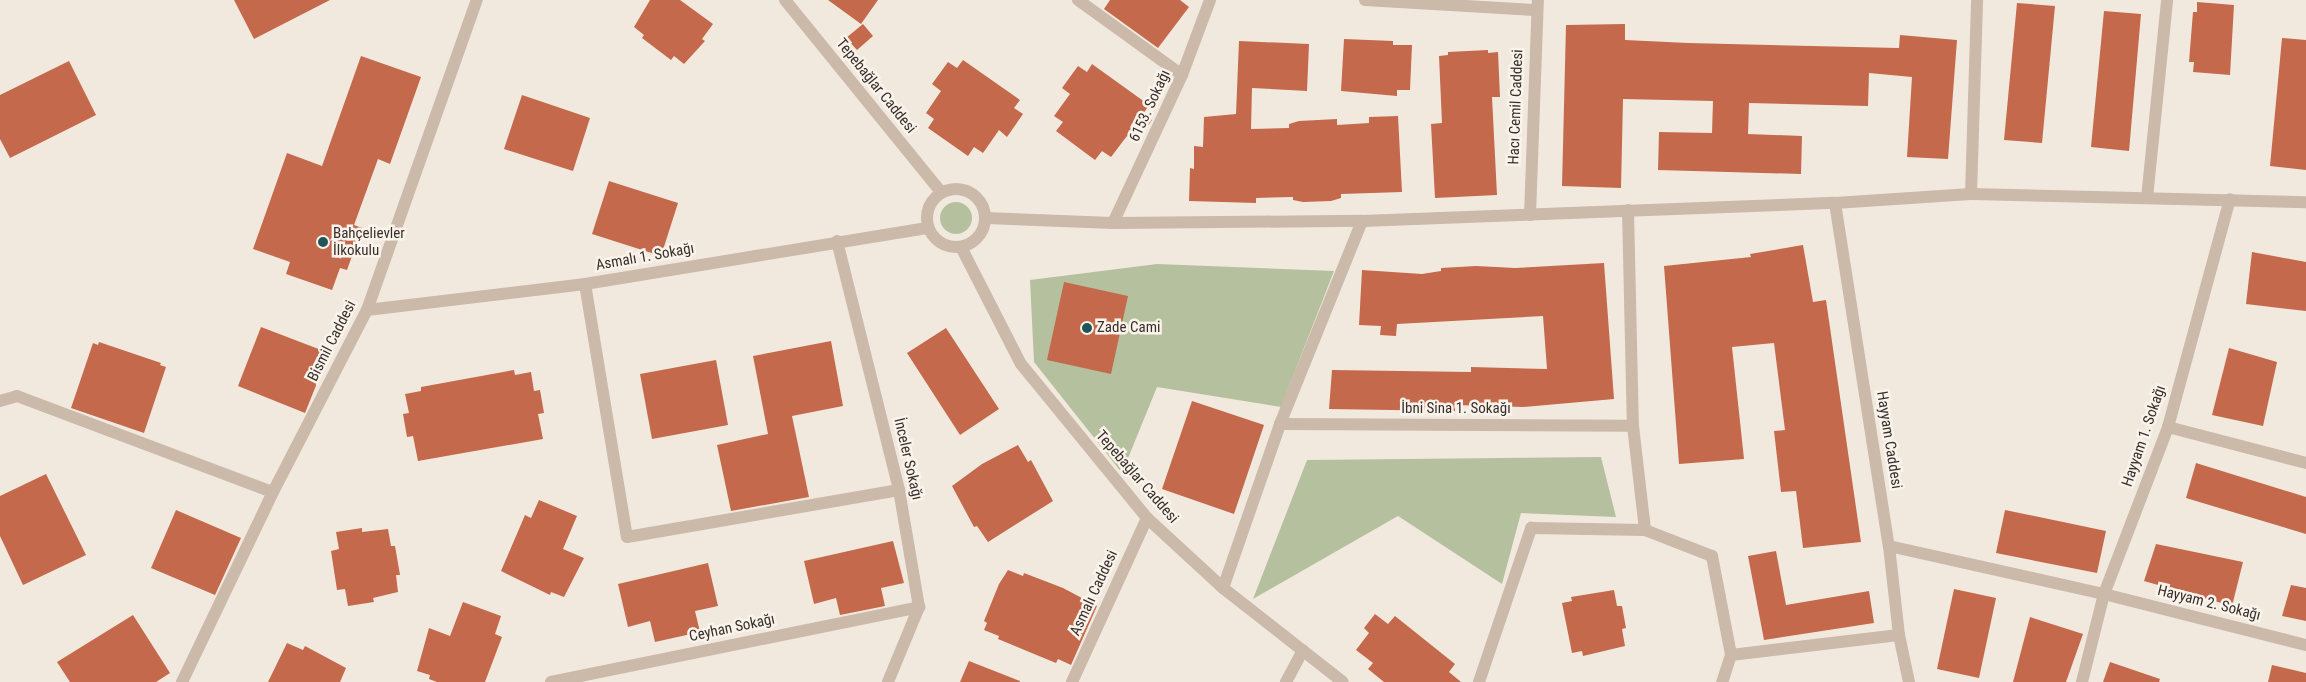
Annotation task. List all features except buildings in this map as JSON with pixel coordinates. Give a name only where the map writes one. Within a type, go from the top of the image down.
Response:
[{"type":"street","name":"Bismil Caddesi","points":[[182,682],[273,492],[367,310],[477,0]]},
{"type":"street","name":"Tepebağlar Caddesi","points":[[786,0],[941,192]]},
{"type":"street","points":[[1078,0],[1182,75]]},
{"type":"street","name":"6153. Sokağı","points":[[1113,223],[1182,75],[1210,0]]},
{"type":"street","points":[[1364,0],[1537,5]]},
{"type":"street","points":[[1971,194],[1977,0]]},
{"type":"street","points":[[2146,198],[2167,0]]},
{"type":"street","name":"Hacı Cemil Caddesi","points":[[1530,215],[1537,5]]},
{"type":"street","points":[[961,189],[970,192],[978,199],[986,218],[979,237],[961,247],[941,244],[928,228],[928,208],[941,192],[961,189]]},
{"type":"street","points":[[986,218],[1113,223],[1362,221],[1835,203],[1971,194],[2306,202]]},
{"type":"street","name":"Hayyam 1. Sokağı","points":[[2082,682],[2104,594],[2168,427],[2230,199]]},
{"type":"street","name":"Hayyam Caddesi","points":[[1835,203],[1889,546],[1899,635],[1909,682]]},
{"type":"street","points":[[1628,210],[1633,426],[1645,530]]},
{"type":"street","points":[[1223,588],[1280,424],[1362,221]]},
{"type":"street","name":"Asmalı 1. Sokağı","points":[[367,310],[585,284],[837,241],[928,228]]},
{"type":"street","name":"İnceler Sokağı","points":[[837,241],[899,490],[919,606]]},
{"type":"street","name":"Tepebağlar Caddesi","points":[[961,247],[1020,364],[1147,518],[1223,588],[1343,682]]},
{"type":"street","points":[[585,284],[627,537],[899,490]]},
{"type":"street","points":[[0,401],[18,396],[273,492]]},
{"type":"street","name":"İbni Sina 1. Sokağı","points":[[1280,424],[1633,426]]},
{"type":"street","points":[[2168,427],[2306,463]]},
{"type":"street","name":"Asmalı Caddesi","points":[[1072,682],[1147,518]]},
{"type":"street","points":[[1479,682],[1530,528],[1645,530],[1712,556],[1732,655],[1722,682]]},
{"type":"street","name":"Hayyam 2. Sokağı","points":[[1889,546],[2104,594],[2306,644]]},
{"type":"street","points":[[888,682],[919,606]]},
{"type":"street","name":"Ceyhan Sokağı","points":[[552,682],[919,606]]},
{"type":"street","points":[[1732,655],[1899,635]]},
{"type":"street","points":[[1286,682],[1303,650]]},
{"type":"green space","points":[[956,202],[962,203],[967,207],[971,212],[971,224],[967,229],[962,233],[956,234],[950,233],[945,229],[941,224],[940,218],[941,212],[945,207],[950,203]]},
{"type":"green space","points":[[1157,264],[1334,271],[1281,407],[1157,387],[1122,473],[1034,362],[1030,280]]},
{"type":"green space","points":[[1601,457],[1616,517],[1521,513],[1502,584],[1398,516],[1253,599],[1307,460]]},
{"type":"place","name":"Bahçelievler İlkokulu","points":[[323,242]]},
{"type":"place","name":"Zade Cami","points":[[1087,328]]}]
